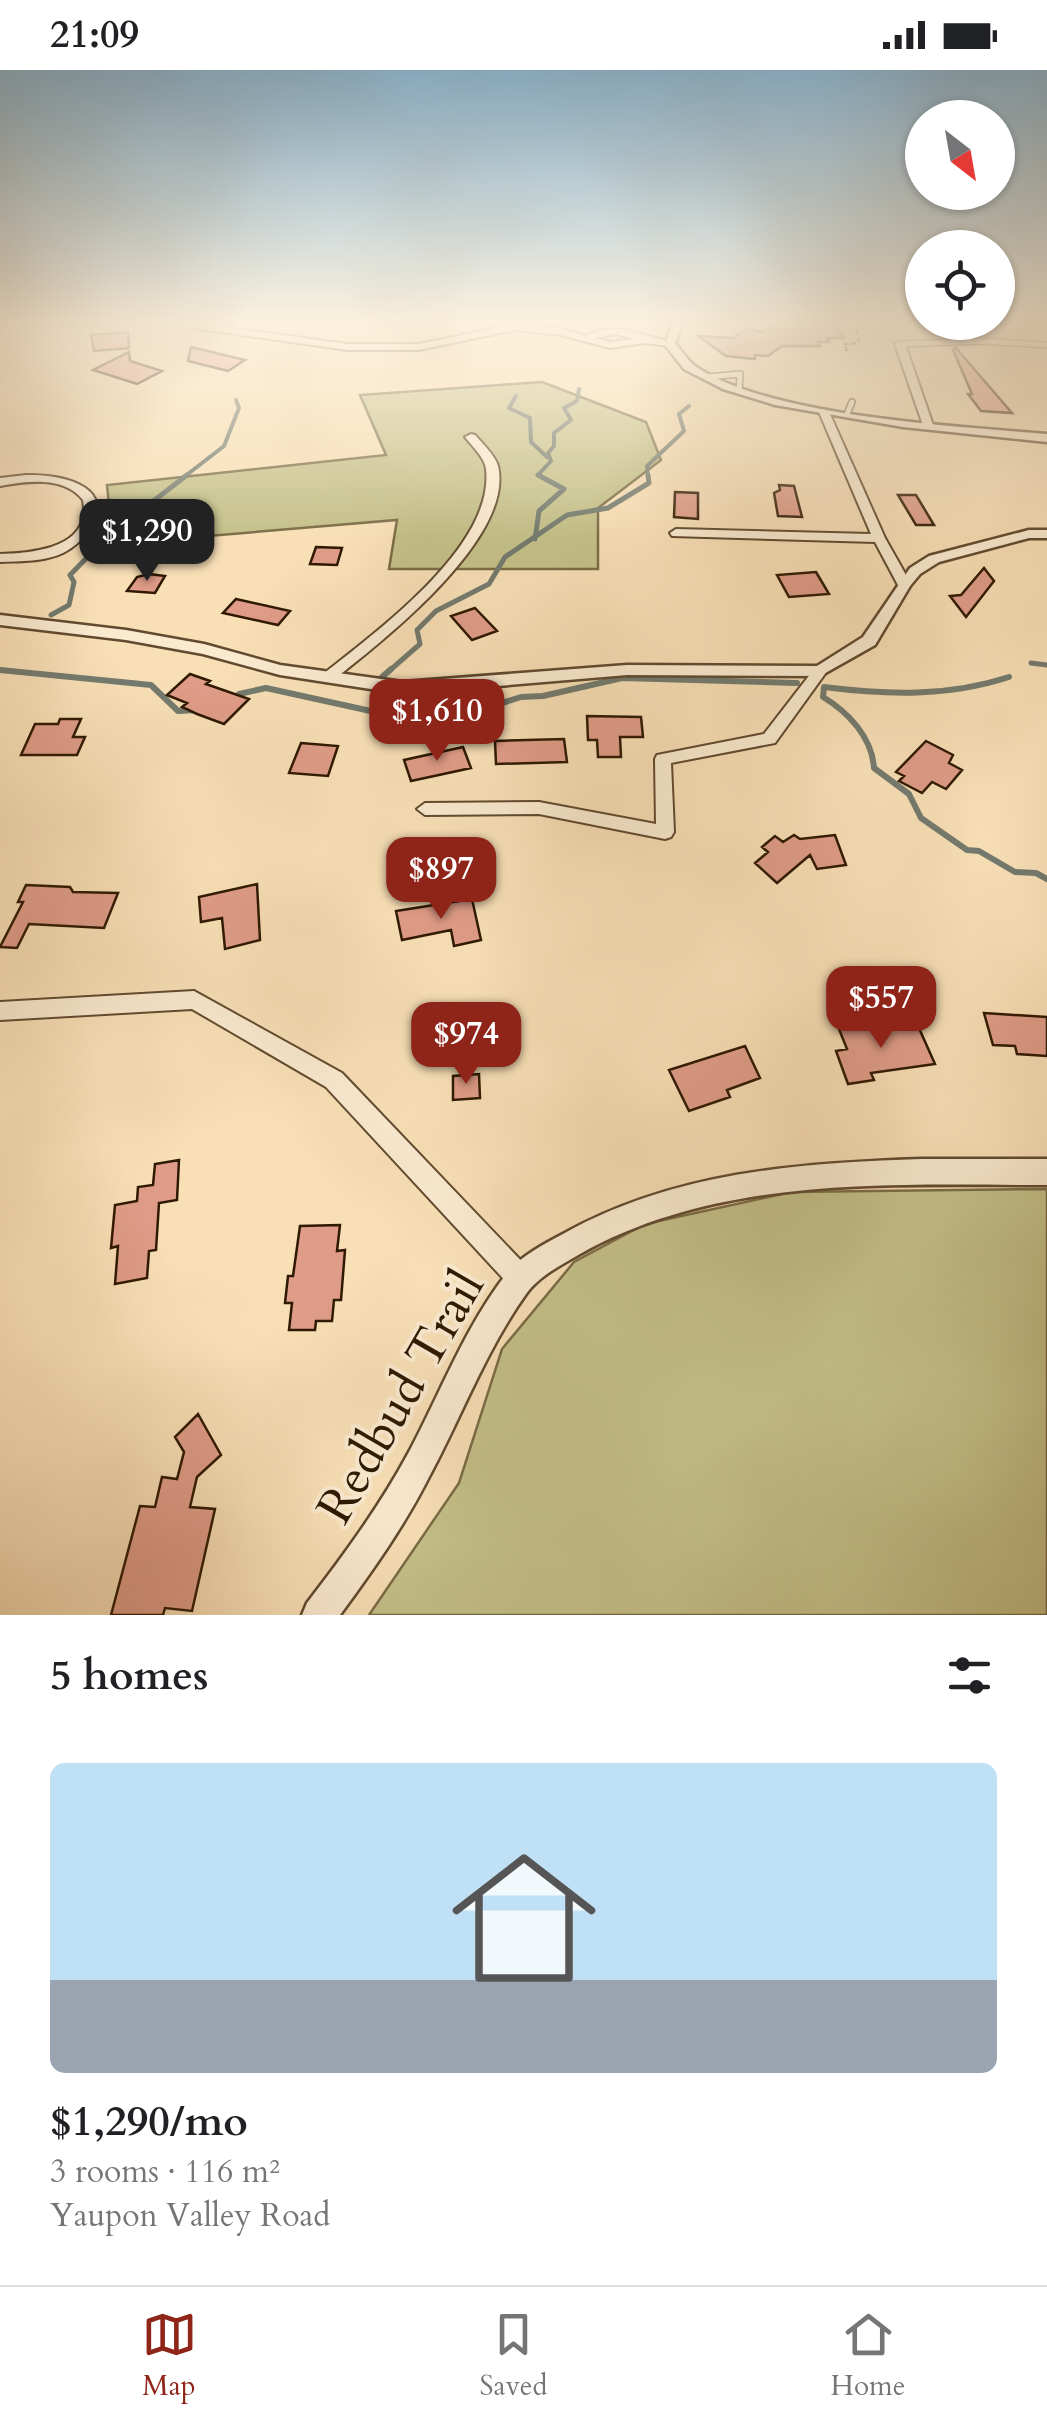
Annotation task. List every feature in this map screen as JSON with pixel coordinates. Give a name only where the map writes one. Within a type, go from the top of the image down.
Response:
[{"type":"street","points":[[752,394],[824,412],[849,408],[928,425],[1047,438]]},
{"type":"street","points":[[917,394],[928,425]]},
{"type":"street","points":[[824,412],[879,538],[904,584]]},
{"type":"street","points":[[327,678],[400,621],[477,530],[496,478],[492,456],[472,437]]},
{"type":"street","points":[[0,482],[50,479],[72,484],[88,495],[92,508],[91,521],[83,532],[58,550],[0,558]]},
{"type":"street","points":[[676,533],[879,538]]},
{"type":"street","points":[[425,809],[539,808],[666,832],[663,759],[768,739],[820,671],[869,641],[915,570],[950,551],[1029,534],[1047,534]]},
{"type":"street","points":[[0,620],[185,645],[327,678],[403,688],[627,670],[820,671]]},
{"type":"street","points":[[0,1012],[194,1000],[334,1080],[520,1278]]},
{"type":"street","name":"Redbud Trail","points":[[319,1615],[406,1489],[478,1341],[520,1278],[574,1240],[630,1214],[706,1194],[782,1181],[862,1174],[1047,1172]]},
{"type":"shaded area","points":[[573,394],[646,422],[661,460],[598,508],[598,569],[389,569],[397,520],[113,544],[107,485],[386,455],[360,395]]},
{"type":"shaded area","points":[[1047,1189],[1047,1615],[369,1615],[459,1483],[502,1349],[574,1262],[645,1224],[791,1192]]},
{"type":"building","points":[[968,394],[996,394],[1012,413],[981,411]]},
{"type":"building","points":[[779,485],[794,486],[802,517],[778,516],[774,493],[780,490]]},
{"type":"building","points":[[675,492],[698,493],[698,519],[674,517]]},
{"type":"building","points":[[898,495],[916,495],[934,525],[916,525]]},
{"type":"building","points":[[316,547],[342,548],[337,565],[310,564]]},
{"type":"building","points":[[984,568],[994,581],[966,617],[950,596],[961,595]]},
{"type":"building","points":[[816,572],[829,594],[789,597],[777,575]]},
{"type":"building","points":[[165,576],[155,593],[127,591],[137,577]]},
{"type":"building","points":[[236,599],[290,611],[278,625],[223,613]]},
{"type":"building","points":[[475,608],[497,631],[472,640],[451,616]]},
{"type":"building","points":[[190,674],[249,699],[224,724],[197,714],[182,707],[187,703],[167,695]]},
{"type":"building","points":[[587,716],[641,717],[643,737],[620,737],[621,757],[598,757],[597,740],[588,740]]},
{"type":"building","points":[[60,719],[81,719],[73,737],[85,737],[77,755],[21,755],[35,724],[58,724]]},
{"type":"building","points":[[564,739],[567,762],[496,764],[495,741]]},
{"type":"building","points":[[926,741],[953,755],[949,763],[962,770],[946,789],[932,782],[922,793],[899,781],[904,776],[896,772]]},
{"type":"building","points":[[301,743],[338,746],[328,776],[289,773]]},
{"type":"building","points":[[463,747],[471,768],[411,781],[404,760]]},
{"type":"building","points":[[794,835],[800,839],[835,835],[846,865],[817,869],[810,855],[777,883],[755,863],[768,852],[762,847],[775,836],[783,842]]},
{"type":"building","points":[[257,884],[260,940],[225,949],[222,918],[201,922],[199,897]]},
{"type":"building","points":[[26,885],[118,893],[104,928],[29,924],[17,948],[0,947],[23,902],[18,902]]},
{"type":"building","points":[[472,899],[481,940],[454,946],[451,930],[402,940],[396,911]]},
{"type":"building","points":[[984,1013],[1047,1017],[1047,1056],[1017,1054],[1015,1046],[993,1045]]},
{"type":"building","points":[[896,1022],[900,1029],[918,1026],[935,1064],[871,1073],[874,1080],[848,1084],[836,1051],[847,1049],[839,1029]]},
{"type":"building","points":[[745,1046],[760,1078],[727,1090],[730,1097],[689,1111],[669,1070]]},
{"type":"building","points":[[479,1074],[480,1098],[453,1100],[453,1076]]},
{"type":"building","points":[[179,1160],[177,1200],[159,1203],[156,1250],[149,1251],[147,1278],[115,1284],[118,1246],[111,1248],[115,1205],[137,1201],[138,1187],[153,1185],[155,1164]]},
{"type":"building","points":[[340,1225],[337,1251],[345,1250],[341,1300],[334,1300],[332,1321],[316,1321],[315,1330],[289,1330],[292,1303],[285,1303],[300,1226]]},
{"type":"building","points":[[198,1414],[221,1455],[197,1477],[190,1507],[215,1509],[192,1611],[165,1608],[163,1615],[111,1615],[140,1506],[155,1507],[162,1477],[177,1479],[184,1452],[175,1437]]},
{"type":"waterway","points":[[538,475],[551,461],[548,453],[554,446],[554,433],[571,420],[564,408],[577,401],[578,394]]},
{"type":"waterway","points":[[516,396],[509,408],[530,418],[531,442],[547,457]]},
{"type":"waterway","points":[[184,477],[224,446],[239,408],[236,400]]},
{"type":"waterway","points":[[648,477],[647,466],[684,431],[679,414],[689,406]]},
{"type":"waterway","points":[[51,615],[69,605],[74,582],[70,575],[107,537],[187,475]]},
{"type":"waterway","points":[[535,536],[539,511],[564,489],[538,475]]},
{"type":"waterway","points":[[538,475],[542,477]]},
{"type":"waterway","points":[[535,536],[567,515],[608,508],[649,483],[648,475]]},
{"type":"waterway","points":[[388,672],[420,644],[417,630],[436,611],[489,584],[505,557],[535,536]]},
{"type":"waterway","points":[[1031,663],[1047,665]]},
{"type":"waterway","points":[[382,677],[391,669]]},
{"type":"waterway","points":[[19,672],[0,670],[151,685],[178,711],[198,710]]},
{"type":"waterway","points":[[1009,677],[963,688],[917,692],[824,687],[823,697],[857,726],[869,746],[874,768],[909,794],[921,818],[967,850],[979,851],[1015,872],[1036,873],[1047,879]]},
{"type":"waterway","points":[[239,694],[266,688],[398,717],[471,713],[521,697],[543,696],[622,678],[797,683]]}]
